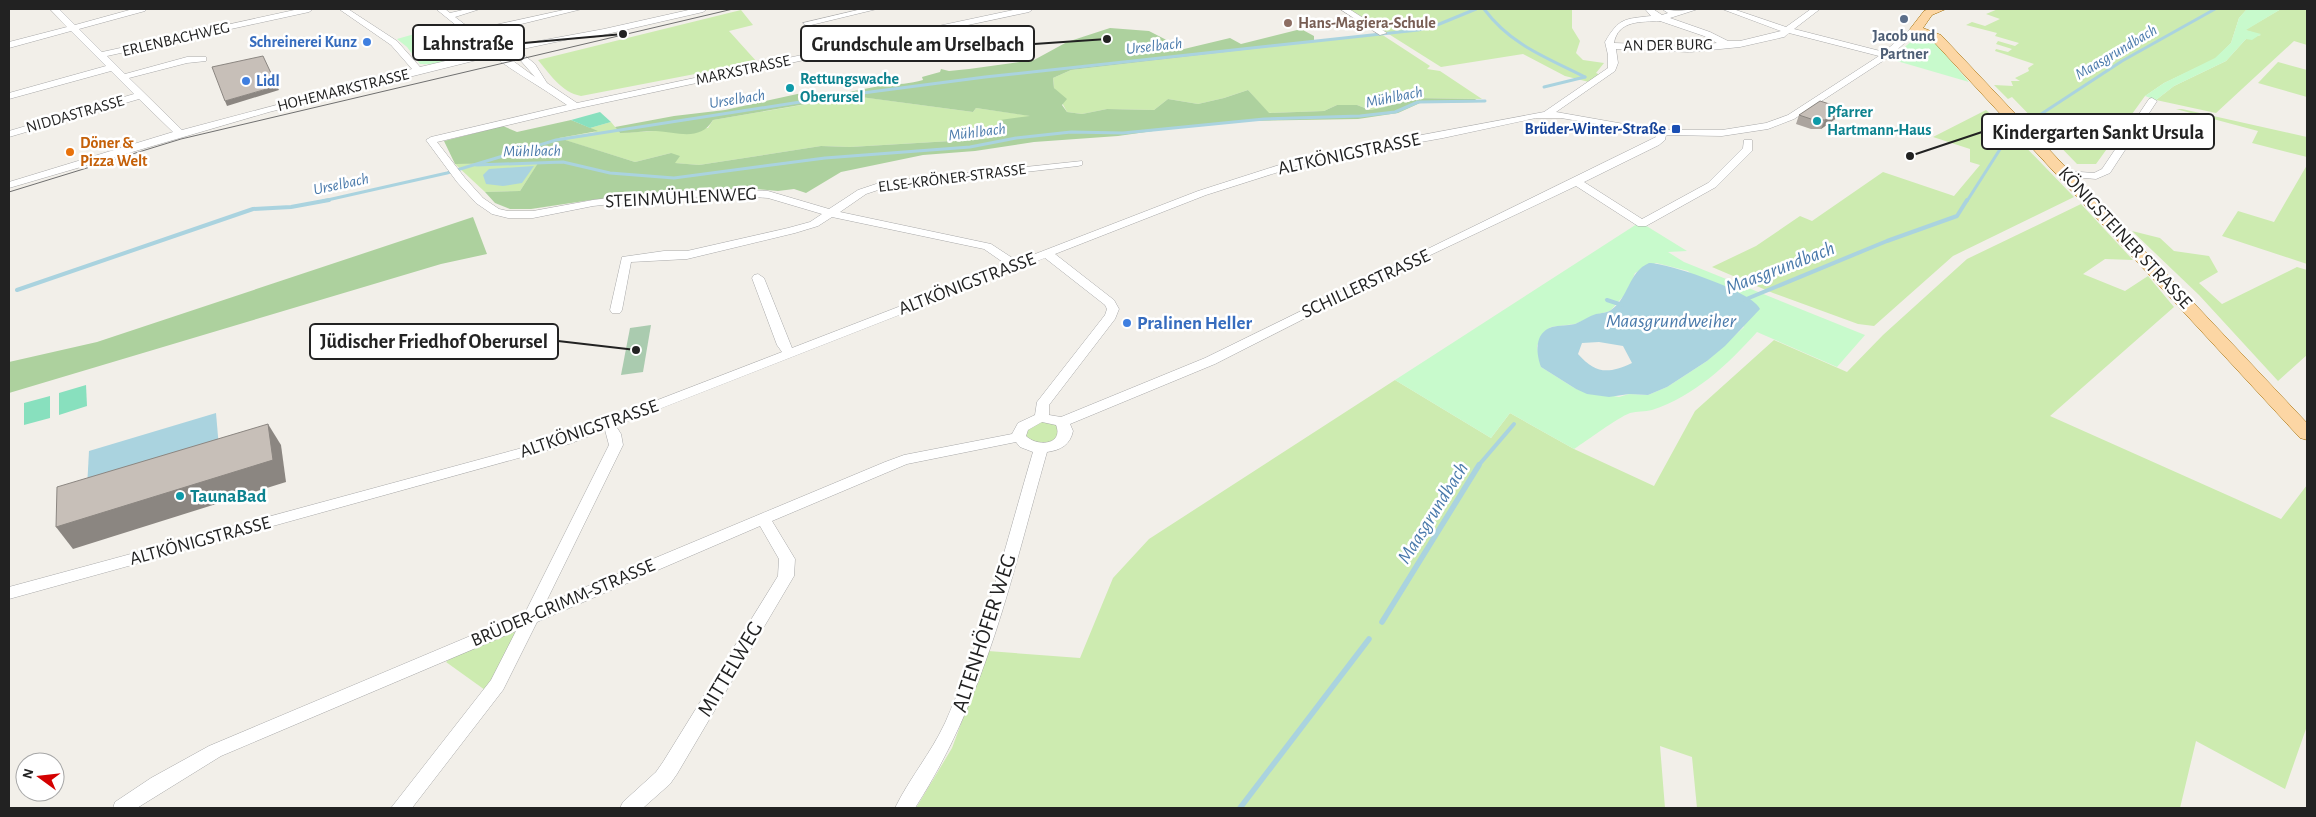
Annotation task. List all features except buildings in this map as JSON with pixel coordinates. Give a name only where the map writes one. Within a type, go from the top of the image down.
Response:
[{"type":"main road","points":[[1916,29],[1934,9]]},
{"type":"main road","name":"KÖNIGSTEINER STRASSE","points":[[1916,29],[1937,38],[2307,434]]},
{"type":"street","points":[[54,9],[179,133]]},
{"type":"street","points":[[9,45],[121,9]]},
{"type":"street","points":[[9,39],[142,9]]},
{"type":"street","name":"ERLENBACHWEG","points":[[101,55],[309,9]]},
{"type":"street","points":[[343,9],[394,43],[418,71]]},
{"type":"street","points":[[440,9],[530,78],[545,85],[575,106]]},
{"type":"street","points":[[448,16],[476,9]]},
{"type":"street","points":[[472,33],[578,9]]},
{"type":"street","name":"HOHEMARKSTRASSE","points":[[9,185],[179,133],[342,89],[464,60],[514,51],[703,9]]},
{"type":"street","points":[[808,23],[873,9]]},
{"type":"street","name":"MARXSTRASSE","points":[[430,140],[575,106],[1029,9]]},
{"type":"street","points":[[1344,9],[1383,33]]},
{"type":"street","points":[[1649,9],[1661,18],[1726,44]]},
{"type":"street","points":[[1666,9],[1699,23]]},
{"type":"street","points":[[1548,114],[1573,94],[1608,73],[1613,63],[1609,42],[1612,34],[1624,19],[1661,18],[1694,9]]},
{"type":"street","points":[[1726,9],[1789,30],[1886,55]]},
{"type":"street","name":"AN DER BURG","points":[[1611,46],[1690,48],[1760,42],[1781,35],[1816,9]]},
{"type":"street","name":"ALTKÖNIGSTRASSE","points":[[9,593],[546,446],[608,425],[1014,264],[1202,193],[1308,159],[1548,114],[1661,132],[1722,133],[1777,124],[1886,55],[1916,29]]},
{"type":"street","name":"HOHEMARKSTRASSE","points":[[514,51],[582,34],[602,31]]},
{"type":"street","points":[[472,33],[501,42],[514,51],[540,75],[545,85]]},
{"type":"street","points":[[464,60],[472,56],[477,49],[472,33]]},
{"type":"street","name":"HOHEMARKSTRASSE","points":[[259,111],[499,54]]},
{"type":"street","points":[[124,77],[187,60],[203,59]]},
{"type":"street","points":[[9,96],[114,67]]},
{"type":"street","name":"NIDDASTRASSE","points":[[9,134],[142,95]]},
{"type":"street","points":[[2066,174],[2096,176],[2106,171],[2152,100]]},
{"type":"street","name":"SCHILLERSTRASSE","points":[[1062,422],[1210,362],[1380,276],[1577,182],[1661,138],[1661,132]]},
{"type":"street","name":"STEINMÜHLENWEG","points":[[430,140],[453,170],[485,206],[504,214],[522,215],[593,204],[741,192],[764,193],[832,213],[987,246],[1014,264]]},
{"type":"street","points":[[1577,182],[1642,224],[1712,185],[1748,149],[1748,142]]},
{"type":"street","name":"ELSE-KRÖNER-STRASSE","points":[[832,213],[862,192],[882,185],[1078,163]]},
{"type":"street","points":[[616,310],[626,259],[664,255],[687,255],[744,244],[814,224],[832,213]]},
{"type":"street","points":[[1042,418],[1042,405],[1111,316],[1113,310],[1110,303],[1046,252]]},
{"type":"street","points":[[758,278],[783,345],[790,353]]},
{"type":"street","points":[[1042,418],[1062,422],[1066,428],[1065,438],[1055,446],[1041,449],[1027,445],[1019,437],[1022,427],[1027,422],[1042,418]]},
{"type":"street","points":[[401,808],[489,698],[532,616],[616,445],[614,434],[608,425]]},
{"type":"street","name":"BRÜDER-GRIMM-STRASSE","points":[[122,808],[158,784],[215,751],[904,460],[1019,437]]},
{"type":"street","name":"ALTENHÖFER WEG","points":[[905,808],[943,746],[961,710],[983,645],[1041,449]]},
{"type":"street","name":"MITTELWEG","points":[[630,808],[670,768],[786,576],[787,559],[763,519]]},
{"type":"green space","points":[[1349,9],[1572,9],[1572,28],[1580,41],[1576,53],[1583,60],[1604,63],[1596,73],[1603,76],[1593,83],[1565,76],[1523,54],[1441,67]]},
{"type":"green space","points":[[1998,9],[2247,9],[2239,18],[2231,43],[2215,59],[2164,83],[2145,96],[2096,164],[2077,164],[2012,97],[2008,99],[1994,85],[2013,86],[2011,81],[2020,81],[2015,78],[2029,71],[2028,68],[2034,64],[1995,51],[1996,49],[2008,52],[2012,49],[1996,44],[1998,41],[2015,46],[2019,43],[1995,36],[1997,33],[1966,25],[1972,22],[1985,26],[2000,19],[1986,14]]},
{"type":"green space","points":[[2247,9],[2281,9],[2246,30],[2261,34],[2252,40],[2246,39],[2226,61],[2174,86],[2156,100],[2145,96],[2164,83],[2215,58],[2231,43],[2239,18]]},
{"type":"green space","points":[[2281,9],[2307,9],[2307,45],[2294,41],[2216,113],[2156,100],[2174,86],[2226,61],[2246,39],[2261,35],[2245,30]]},
{"type":"green space","points":[[741,10],[753,25],[729,31],[757,62],[581,96],[562,87],[538,60]]},
{"type":"green space","points":[[446,25],[469,49],[459,57],[446,61],[420,64],[407,47],[397,39]]},
{"type":"green space","points":[[1110,28],[1149,31],[1184,49],[1230,38],[1241,44],[1301,29],[1314,36],[1314,42],[1071,70],[1053,78],[1054,88],[1067,99],[1062,105],[1067,112],[1082,114],[1107,109],[1154,110],[1168,99],[1198,104],[1248,90],[1269,113],[1324,111],[1337,105],[1357,105],[1370,110],[1411,98],[1475,99],[1479,102],[1420,103],[1398,113],[1358,119],[1249,121],[1188,126],[1118,136],[1034,142],[975,151],[923,155],[841,172],[806,193],[794,189],[778,191],[747,188],[591,200],[531,209],[510,209],[495,203],[485,192],[520,191],[538,163],[455,164],[444,141],[503,126],[517,132],[571,120],[598,131],[559,138],[635,162],[671,153],[680,156],[675,163],[699,165],[821,146],[850,147],[985,139],[1005,135],[996,126],[1000,120],[1030,116],[976,108],[973,112],[853,96],[713,120],[702,131],[688,134],[656,131],[620,133],[615,127],[674,116],[725,110],[811,91],[812,98],[885,85],[904,84],[923,80],[922,77],[940,72],[941,69],[949,71],[1034,60],[1067,42]]},
{"type":"green space","points":[[1381,34],[1430,66],[1427,69],[1440,71],[1482,99],[1411,98],[1370,110],[1357,105],[1337,105],[1324,111],[1268,113],[1248,90],[1198,104],[1168,99],[1154,110],[1107,109],[1082,114],[1067,112],[1054,88],[1053,78],[1071,70]]},
{"type":"green space","points":[[1918,36],[1930,37],[1969,82],[1890,59]]},
{"type":"green space","points":[[2278,62],[2307,70],[2307,97],[2258,83]]},
{"type":"green space","points":[[854,96],[973,112],[976,108],[1032,116],[1001,132],[1005,135],[985,139],[850,147],[821,146],[699,165],[674,163],[671,153],[635,162],[558,138],[596,132],[590,128],[611,122],[620,133],[708,128],[713,120]]},
{"type":"green space","points":[[2176,109],[2307,137],[2307,157],[2252,143],[2258,131]]},
{"type":"green space","points":[[1986,110],[2015,136],[2074,197],[1953,256],[1874,326],[1858,324],[1773,293],[1712,267],[1756,246],[1800,216],[1812,221],[1883,172],[1954,196],[1980,165],[1970,162],[1970,149],[1933,137]]},
{"type":"green space","points":[[600,112],[611,122],[590,128],[571,120]]},
{"type":"green space","points":[[539,162],[520,191],[485,192],[455,164]]},
{"type":"green space","points":[[2307,165],[2307,264],[2222,236],[2238,211],[2274,222]]},
{"type":"green space","points":[[2081,204],[2133,260],[2105,259],[2083,274],[2125,291],[2148,276],[2174,307],[2050,416],[2281,519],[2307,485],[2307,726],[2285,789],[2196,741],[2180,808],[1697,808],[1692,757],[1660,746],[1665,808],[916,808],[952,748],[988,651],[1080,658],[1113,578],[1149,539],[1395,380],[1491,438],[1510,413],[1574,449],[1654,486],[1695,411],[1774,340],[1847,372],[1883,335],[1967,259]]},
{"type":"green space","points":[[473,217],[487,254],[441,264],[9,393],[9,362],[97,342]]},
{"type":"green space","points":[[1640,222],[1687,251],[1668,252],[1684,262],[1865,335],[1837,367],[1757,332],[1722,367],[1682,397],[1652,410],[1630,413],[1610,424],[1574,449],[1510,413],[1491,438],[1395,380]],"holes":[[[1656,263],[1688,271],[1744,327],[1707,361],[1667,387],[1648,395],[1629,394],[1619,397],[1576,389],[1541,367],[1537,346],[1544,332],[1551,327],[1575,324],[1610,311],[1628,291],[1635,273]]]},
{"type":"green space","points":[[2132,231],[2160,238],[2174,251],[2209,256],[2218,272],[2199,283],[2222,304],[2297,267],[2307,270],[2307,355],[2278,381],[2199,295]]},
{"type":"green space","points":[[651,325],[643,372],[621,375],[630,328]]},
{"type":"green space","points":[[86,385],[87,406],[59,415],[59,393]]},
{"type":"green space","points":[[50,396],[50,418],[24,425],[24,403]]},
{"type":"green space","points":[[1042,421],[1058,424],[1058,440],[1041,446],[1027,440],[1024,432]]},
{"type":"green space","points":[[516,631],[485,690],[446,662],[452,657]]},
{"type":"water","points":[[534,166],[522,183],[503,186],[486,184],[483,175],[489,169]]},
{"type":"water","name":"Maasgrundweiher","points":[[1649,263],[1659,264],[1691,273],[1743,295],[1754,302],[1760,309],[1725,346],[1707,361],[1667,387],[1648,395],[1629,394],[1609,397],[1587,394],[1541,367],[1538,356],[1538,344],[1539,339],[1546,330],[1552,327],[1575,324],[1593,315],[1611,310],[1622,299],[1632,279],[1642,267]],"holes":[[[1599,342],[1623,346],[1632,363],[1616,369],[1597,369],[1578,354],[1582,343]]]},
{"type":"water","points":[[216,413],[219,448],[87,488],[89,451]]},
{"type":"waterway","name":"Urselbach","points":[[323,201],[447,173],[556,140],[832,97],[985,77],[1418,30],[1437,25],[1476,9]]},
{"type":"waterway","name":"Mühlbach","points":[[1484,9],[1495,22],[1518,42],[1585,77],[1544,87]]},
{"type":"waterway","name":"Maasgrundbach","points":[[2032,120],[2122,61],[2215,9]]},
{"type":"waterway","name":"Mühlbach","points":[[476,165],[563,162],[610,173],[674,178],[825,158],[970,147],[1016,138],[1071,132],[1123,133],[1264,119],[1360,116],[1395,112],[1418,102],[1485,101]]},
{"type":"waterway","name":"Maasgrundbach","points":[[1967,201],[2011,132]]},
{"type":"waterway","name":"Urselbach","points":[[17,290],[253,209],[291,207],[329,200]]},
{"type":"waterway","name":"Maasgrundbach","points":[[1744,300],[1887,241],[1957,216],[1967,200]]},
{"type":"waterway","points":[[1607,300],[1622,305]]},
{"type":"waterway","name":"Maasgrundbach","points":[[1478,466],[1514,424]]},
{"type":"waterway","name":"Maasgrundbach","points":[[1382,622],[1479,465]]},
{"type":"waterway","name":"Maasgrundbach","points":[[1240,808],[1369,639]]},
{"type":"tram line","points":[[9,192],[181,139],[733,9]]},
{"type":"place","name":"Jacob und Partner","points":[[1904,19]]},
{"type":"place","name":"Hans-Magiera-Schule","points":[[1288,23]]},
{"type":"place","name":"Lahnstraße","points":[[623,34]]},
{"type":"place","name":"Grundschule am Urselbach","points":[[1107,39]]},
{"type":"place","name":"Schreinerei Kunz","points":[[367,42]]},
{"type":"place","name":"Lidl","points":[[246,81]]},
{"type":"place","name":"Rettungswache Oberursel","points":[[790,88]]},
{"type":"place","name":"Pfarrer Hartmann-Haus","points":[[1817,121]]},
{"type":"place","name":"Brüder-Winter-Straße","points":[[1676,129]]},
{"type":"place","name":"Döner & Pizza Welt","points":[[70,152]]},
{"type":"place","name":"Kindergarten Sankt Ursula","points":[[1910,156]]},
{"type":"place","name":"Pralinen Heller","points":[[1127,323]]},
{"type":"place","name":"Jüdischer Friedhof Oberursel","points":[[636,350]]},
{"type":"place","name":"TaunaBad","points":[[180,496]]}]
